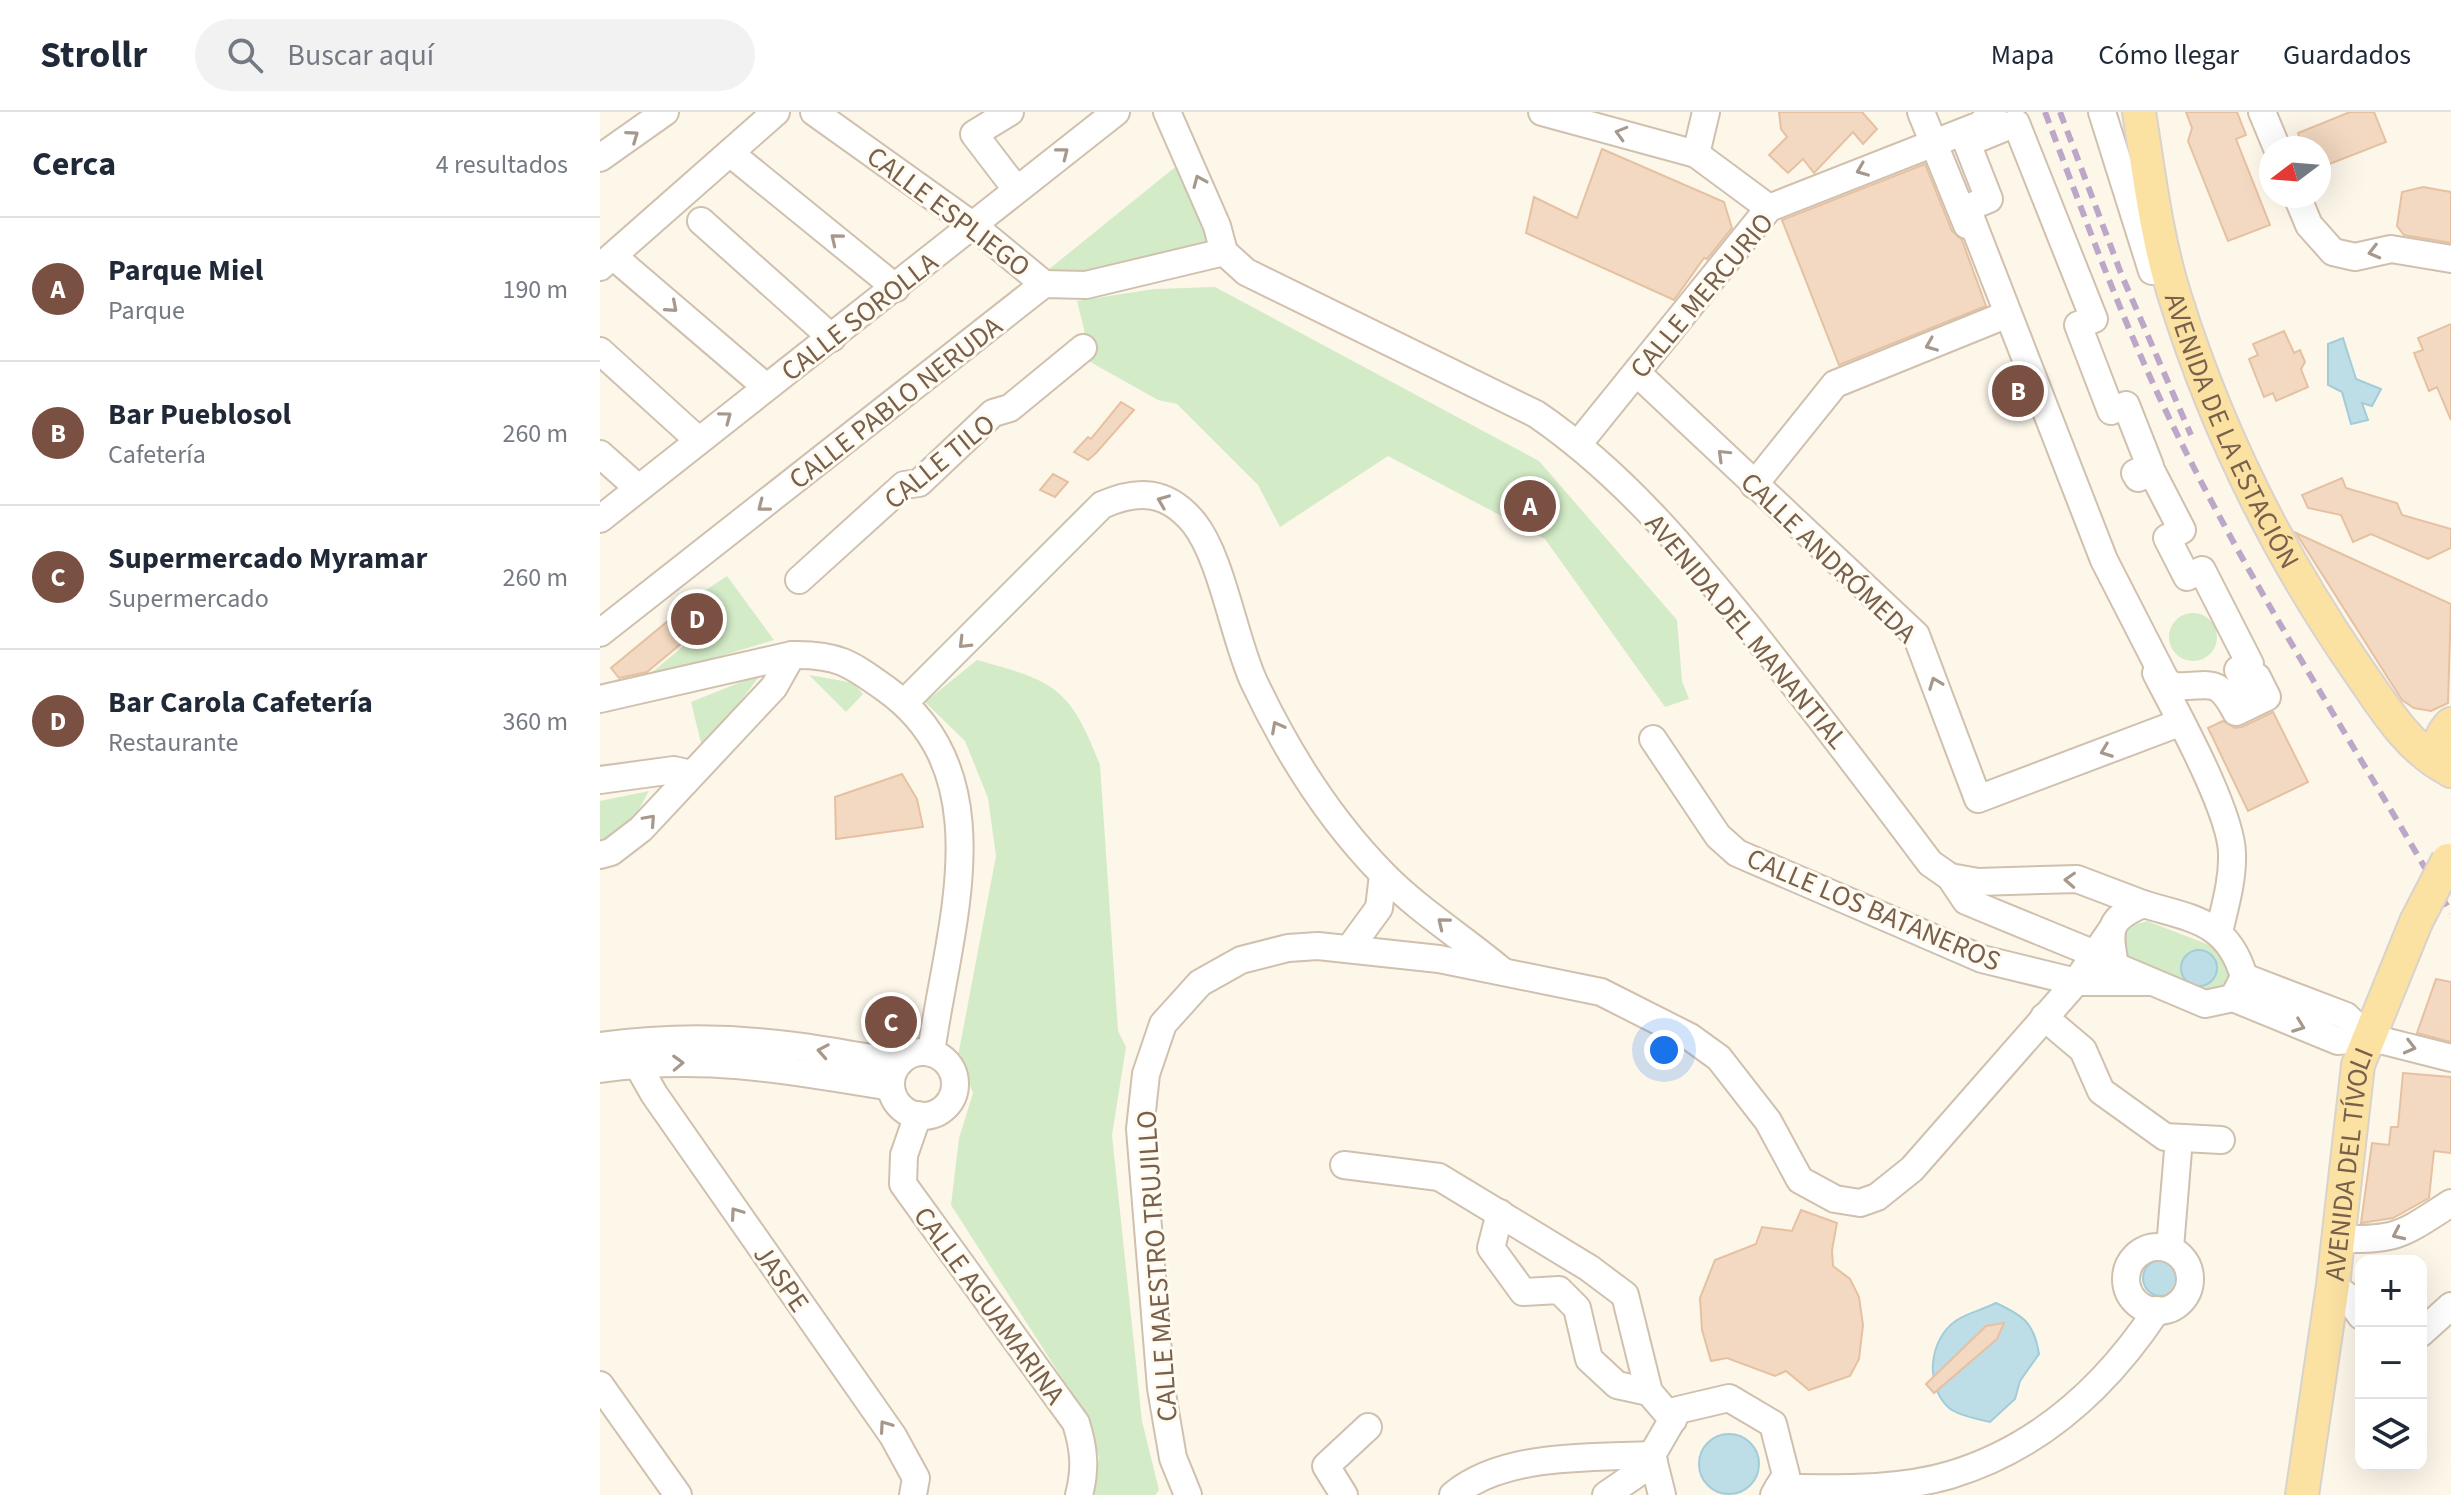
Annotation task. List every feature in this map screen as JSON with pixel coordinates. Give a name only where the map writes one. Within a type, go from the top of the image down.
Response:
[{"type":"main road","name":"AVENIDA DE LA ESTACIÓN","points":[[2139,112],[2157,223],[2174,295],[2236,456],[2290,562],[2393,720],[2427,758],[2450,770]]},
{"type":"main road","points":[[2393,720],[2448,727],[2439,750],[2450,770]]},
{"type":"main road","name":"AVENIDA DEL TÍVOLI","points":[[2302,1495],[2333,1285],[2349,1122],[2358,1065],[2416,922],[2449,856]]},
{"type":"street","points":[[600,158],[665,112]]},
{"type":"street","points":[[766,387],[607,262],[776,112]]},
{"type":"street","name":"CALLE ESPLIEGO","points":[[814,112],[975,227],[1044,284]]},
{"type":"street","points":[[1010,112],[974,134],[1016,189]]},
{"type":"street","name":"CALLE SOROLLA","points":[[600,519],[697,439],[975,227],[1016,189],[1116,112]]},
{"type":"street","points":[[1044,284],[1086,285],[1224,252],[1217,226],[1167,112]]},
{"type":"street","points":[[1696,154],[1706,112]]},
{"type":"street","points":[[1921,112],[2099,564],[2219,804],[2232,850],[2232,873],[2219,932]]},
{"type":"street","name":"CALLE MERCURIO","points":[[1579,443],[1769,208],[1934,140],[1980,125],[1993,112]]},
{"type":"street","points":[[2102,112],[2152,271]]},
{"type":"street","points":[[2262,112],[2272,136]]},
{"type":"street","points":[[1554,113],[1696,154],[1769,208]]},
{"type":"street","points":[[2016,123],[2094,319],[2078,325],[2111,411],[2126,405],[2150,466],[2135,473],[2138,478],[2152,472],[2182,530],[2167,538],[2187,577],[2202,570],[2250,664],[2238,670],[2245,683],[2257,677],[2267,697],[2236,712],[2226,693],[2214,685],[2199,682],[2174,686],[2166,681],[2104,560],[1967,208],[1989,199],[1967,143],[2016,123]]},
{"type":"street","points":[[730,153],[896,288]]},
{"type":"street","points":[[2302,208],[2309,225],[2333,252],[2355,257],[2391,249],[2451,259]]},
{"type":"street","points":[[701,221],[832,338]]},
{"type":"street","name":"AVENIDA DEL MANANTIAL","points":[[1224,252],[1246,272],[1536,414],[1579,443],[1678,540],[1826,724],[1930,863],[1950,877],[1966,901],[2205,1004],[2238,987],[2346,1016],[2368,1037]]},
{"type":"street","name":"CALLE PABLO NERUDA","points":[[600,633],[1044,284]]},
{"type":"street","points":[[1754,485],[1835,384],[2003,316]]},
{"type":"street","name":"CALLE TILO","points":[[799,580],[904,485],[919,483],[993,413],[1010,408],[1083,348]]},
{"type":"street","points":[[600,351],[697,439]]},
{"type":"street","name":"CALLE ANDRÓMEDA","points":[[1637,373],[1916,635],[1978,799],[2179,723]]},
{"type":"street","points":[[600,454],[638,488]]},
{"type":"street","points":[[905,702],[1102,505],[1128,494],[1169,500],[1195,524],[1214,565],[1253,680],[1304,778],[1383,875],[1504,972]]},
{"type":"street","points":[[600,699],[792,655],[820,655],[850,663],[905,702],[935,737],[955,789],[961,863],[953,936],[931,1053]]},
{"type":"street","points":[[600,855],[611,852],[641,829],[774,687],[792,655]]},
{"type":"street","name":"CALLE LOS BATANEROS","points":[[1653,739],[1718,836],[1737,853],[1982,959],[2076,982],[2151,982]]},
{"type":"street","points":[[600,780],[674,770],[691,774]]},
{"type":"street","points":[[1349,949],[1379,908],[1383,875]]},
{"type":"street","points":[[1950,877],[1978,882],[2077,879],[2219,932],[2237,952],[2238,987]]},
{"type":"street","points":[[2105,960],[2110,932],[2120,914],[2143,904]]},
{"type":"street","name":"CALLE MAESTRO TRUJILLO","points":[[1188,1495],[1173,1458],[1161,1388],[1140,1129],[1146,1074],[1163,1024],[1200,983],[1241,960],[1288,948],[1349,949],[1426,957],[1601,992],[1690,1037],[1719,1058],[1768,1121],[1785,1158],[1800,1180],[1835,1199],[1860,1203],[1877,1197],[1912,1169],[2076,982],[2105,960]]},
{"type":"street","points":[[2044,1017],[2083,1050],[2101,1091],[2165,1137],[2221,1140]]},
{"type":"street","points":[[2368,1037],[2451,1058]]},
{"type":"street","points":[[600,1046],[658,1039],[778,1043],[900,1062]]},
{"type":"street","points":[[931,1053],[950,1065],[955,1091],[941,1111],[918,1115],[898,1103],[891,1087],[900,1062],[910,1055],[931,1053]]},
{"type":"street","points":[[600,1069],[637,1064],[718,1061],[804,1071],[891,1087]]},
{"type":"street","name":"JASPE","points":[[637,1064],[654,1094],[893,1436],[916,1478],[913,1495]]},
{"type":"street","name":"CALLE AGUAMARINA","points":[[918,1115],[904,1155],[903,1184],[1076,1423],[1084,1448],[1085,1471],[1079,1495]]},
{"type":"street","points":[[2170,1248],[2179,1138]]},
{"type":"street","points":[[1344,1165],[1439,1177],[1573,1258],[1625,1295],[1649,1392],[1673,1420]]},
{"type":"street","points":[[2338,1239],[2385,1240],[2401,1234],[2451,1203]]},
{"type":"street","points":[[1500,1213],[1491,1248],[1523,1292],[1559,1290],[1577,1308],[1589,1359],[1617,1385],[1649,1392]]},
{"type":"street","points":[[2170,1248],[2188,1265],[2189,1290],[2172,1310],[2147,1311],[2128,1294],[2126,1268],[2143,1249],[2170,1248]]},
{"type":"street","points":[[1546,1291],[1573,1258]]},
{"type":"street","points":[[2333,1285],[2355,1307]]},
{"type":"street","points":[[2427,1328],[2451,1306]]},
{"type":"street","points":[[1776,1491],[1860,1487],[1949,1475],[2018,1447],[2053,1425],[2100,1385],[2130,1352],[2157,1310]]},
{"type":"street","points":[[600,1385],[678,1495]]},
{"type":"street","points":[[1606,1495],[1653,1458],[1678,1410],[1729,1398],[1773,1424],[1786,1475],[1776,1491]]},
{"type":"street","points":[[1344,1495],[1326,1466],[1368,1427]]},
{"type":"street","points":[[1453,1495],[1464,1486],[1532,1461],[1653,1458]]},
{"type":"street","points":[[1653,1458],[1662,1495]]},
{"type":"green space","points":[[1179,164],[1210,241],[1174,257],[1131,267],[1087,271],[1048,270]]},
{"type":"green space","points":[[1215,287],[1539,461],[1677,620],[1682,681],[1689,699],[1665,707],[1545,539],[1388,456],[1280,527],[1258,485],[1177,404],[1158,400],[1085,359],[1084,329],[1077,301],[1154,289]]},
{"type":"green space","points":[[727,576],[774,640],[644,679],[717,618],[700,594]]},
{"type":"green space","points":[[2193,613],[2210,620],[2217,637],[2210,654],[2193,661],[2176,654],[2169,637],[2176,620]]},
{"type":"green space","points":[[977,660],[1024,674],[1056,691],[1079,719],[1100,765],[1118,1031],[1126,1047],[1112,1135],[1142,1421],[1159,1490],[1155,1495],[1094,1495],[1099,1457],[1087,1417],[951,1205],[959,1138],[973,1093],[958,1056],[996,856],[988,798],[965,741],[925,702]]},
{"type":"green space","points":[[761,674],[703,751],[691,702]]},
{"type":"green space","points":[[809,675],[854,683],[863,694],[846,712]]},
{"type":"green space","points":[[649,791],[633,820],[600,846],[600,801]]},
{"type":"green space","points":[[2147,921],[2225,951],[2233,970],[2227,987],[2205,995],[2128,965],[2120,945],[2127,927]]},
{"type":"water","points":[[2343,338],[2356,379],[2381,389],[2372,406],[2362,403],[2368,420],[2351,424],[2342,392],[2328,385],[2328,344]]},
{"type":"water","points":[[2199,950],[2212,955],[2217,968],[2212,981],[2199,986],[2186,981],[2181,968],[2186,955]]},
{"type":"water","points":[[2161,1260],[2174,1265],[2179,1278],[2174,1291],[2161,1296],[2148,1291],[2143,1278],[2148,1265]]},
{"type":"water","points":[[1996,1303],[2026,1322],[2034,1335],[2039,1354],[2020,1381],[2015,1399],[1990,1422],[1949,1408],[1936,1387],[1933,1362],[1940,1338],[1948,1328],[1957,1320]]},
{"type":"water","points":[[1729,1434],[1750,1443],[1759,1464],[1750,1485],[1729,1494],[1708,1485],[1699,1464],[1708,1443]]},
{"type":"building","points":[[1779,112],[1862,112],[1877,129],[1863,144],[1853,132],[1814,173],[1803,159],[1788,173],[1769,155],[1787,137],[1781,129]]},
{"type":"building","points":[[2186,112],[2237,112],[2246,135],[2236,139],[2259,197],[2259,208],[2263,208],[2270,225],[2228,241],[2188,141],[2192,128]]},
{"type":"building","points":[[2350,112],[2374,112],[2386,142],[2331,163],[2331,136],[2299,136],[2298,133]]},
{"type":"building","points":[[1602,149],[1724,202],[1732,228],[1707,259],[1704,258],[1674,300],[1526,233],[1534,197],[1577,218]]},
{"type":"building","points":[[1925,164],[1952,231],[1962,240],[1986,306],[1839,365],[1782,220]]},
{"type":"building","points":[[2423,187],[2451,192],[2451,243],[2404,235],[2397,226],[2402,192]]},
{"type":"building","points":[[2451,324],[2451,420],[2437,387],[2429,391],[2414,353],[2423,350],[2418,338]]},
{"type":"building","points":[[2284,331],[2294,353],[2300,350],[2305,362],[2301,369],[2308,387],[2276,401],[2273,393],[2264,397],[2249,359],[2258,355],[2253,344]]},
{"type":"building","points":[[1121,402],[1134,410],[1096,453],[1088,460],[1074,452],[1088,437],[1091,439]]},
{"type":"building","points":[[1053,474],[1068,482],[1055,497],[1040,490]]},
{"type":"building","points":[[2342,478],[2346,488],[2397,503],[2402,515],[2451,529],[2451,548],[2428,559],[2371,534],[2353,542],[2341,515],[2308,508],[2302,495]]},
{"type":"building","points":[[2296,533],[2451,604],[2448,703],[2431,711],[2414,708],[2402,700]]},
{"type":"building","points":[[691,602],[707,622],[647,672],[619,678],[611,668]]},
{"type":"building","points":[[2273,712],[2308,782],[2248,811],[2208,728],[2223,721],[2235,728],[2242,727]]},
{"type":"building","points":[[902,774],[917,799],[923,827],[836,839],[835,797]]},
{"type":"building","points":[[2436,979],[2451,982],[2451,1042],[2417,1033]]},
{"type":"building","points":[[2403,1073],[2451,1077],[2451,1153],[2434,1151],[2429,1198],[2393,1218],[2361,1223],[2372,1143],[2389,1145],[2391,1127],[2398,1127]]},
{"type":"building","points":[[1801,1210],[1837,1223],[1832,1250],[1833,1266],[1850,1279],[1859,1297],[1863,1325],[1859,1359],[1850,1376],[1809,1390],[1786,1371],[1775,1376],[1727,1358],[1711,1361],[1702,1330],[1700,1298],[1715,1260],[1756,1244],[1762,1227],[1792,1231]]},
{"type":"building","points":[[2004,1323],[1997,1339],[1934,1393],[1926,1384],[1986,1326]]},
{"type":"railway","points":[[2045,112],[2131,333],[2195,470],[2265,599],[2451,913]]},
{"type":"railway","points":[[2060,112],[2122,276],[2191,435]]},
{"type":"place","name":"Bar Pueblosol","points":[[2018,391]]},
{"type":"place","name":"Parque Miel","points":[[1530,506]]},
{"type":"place","name":"Bar Carola Cafetería","points":[[697,619]]},
{"type":"place","name":"Supermercado Myramar","points":[[891,1022]]}]
